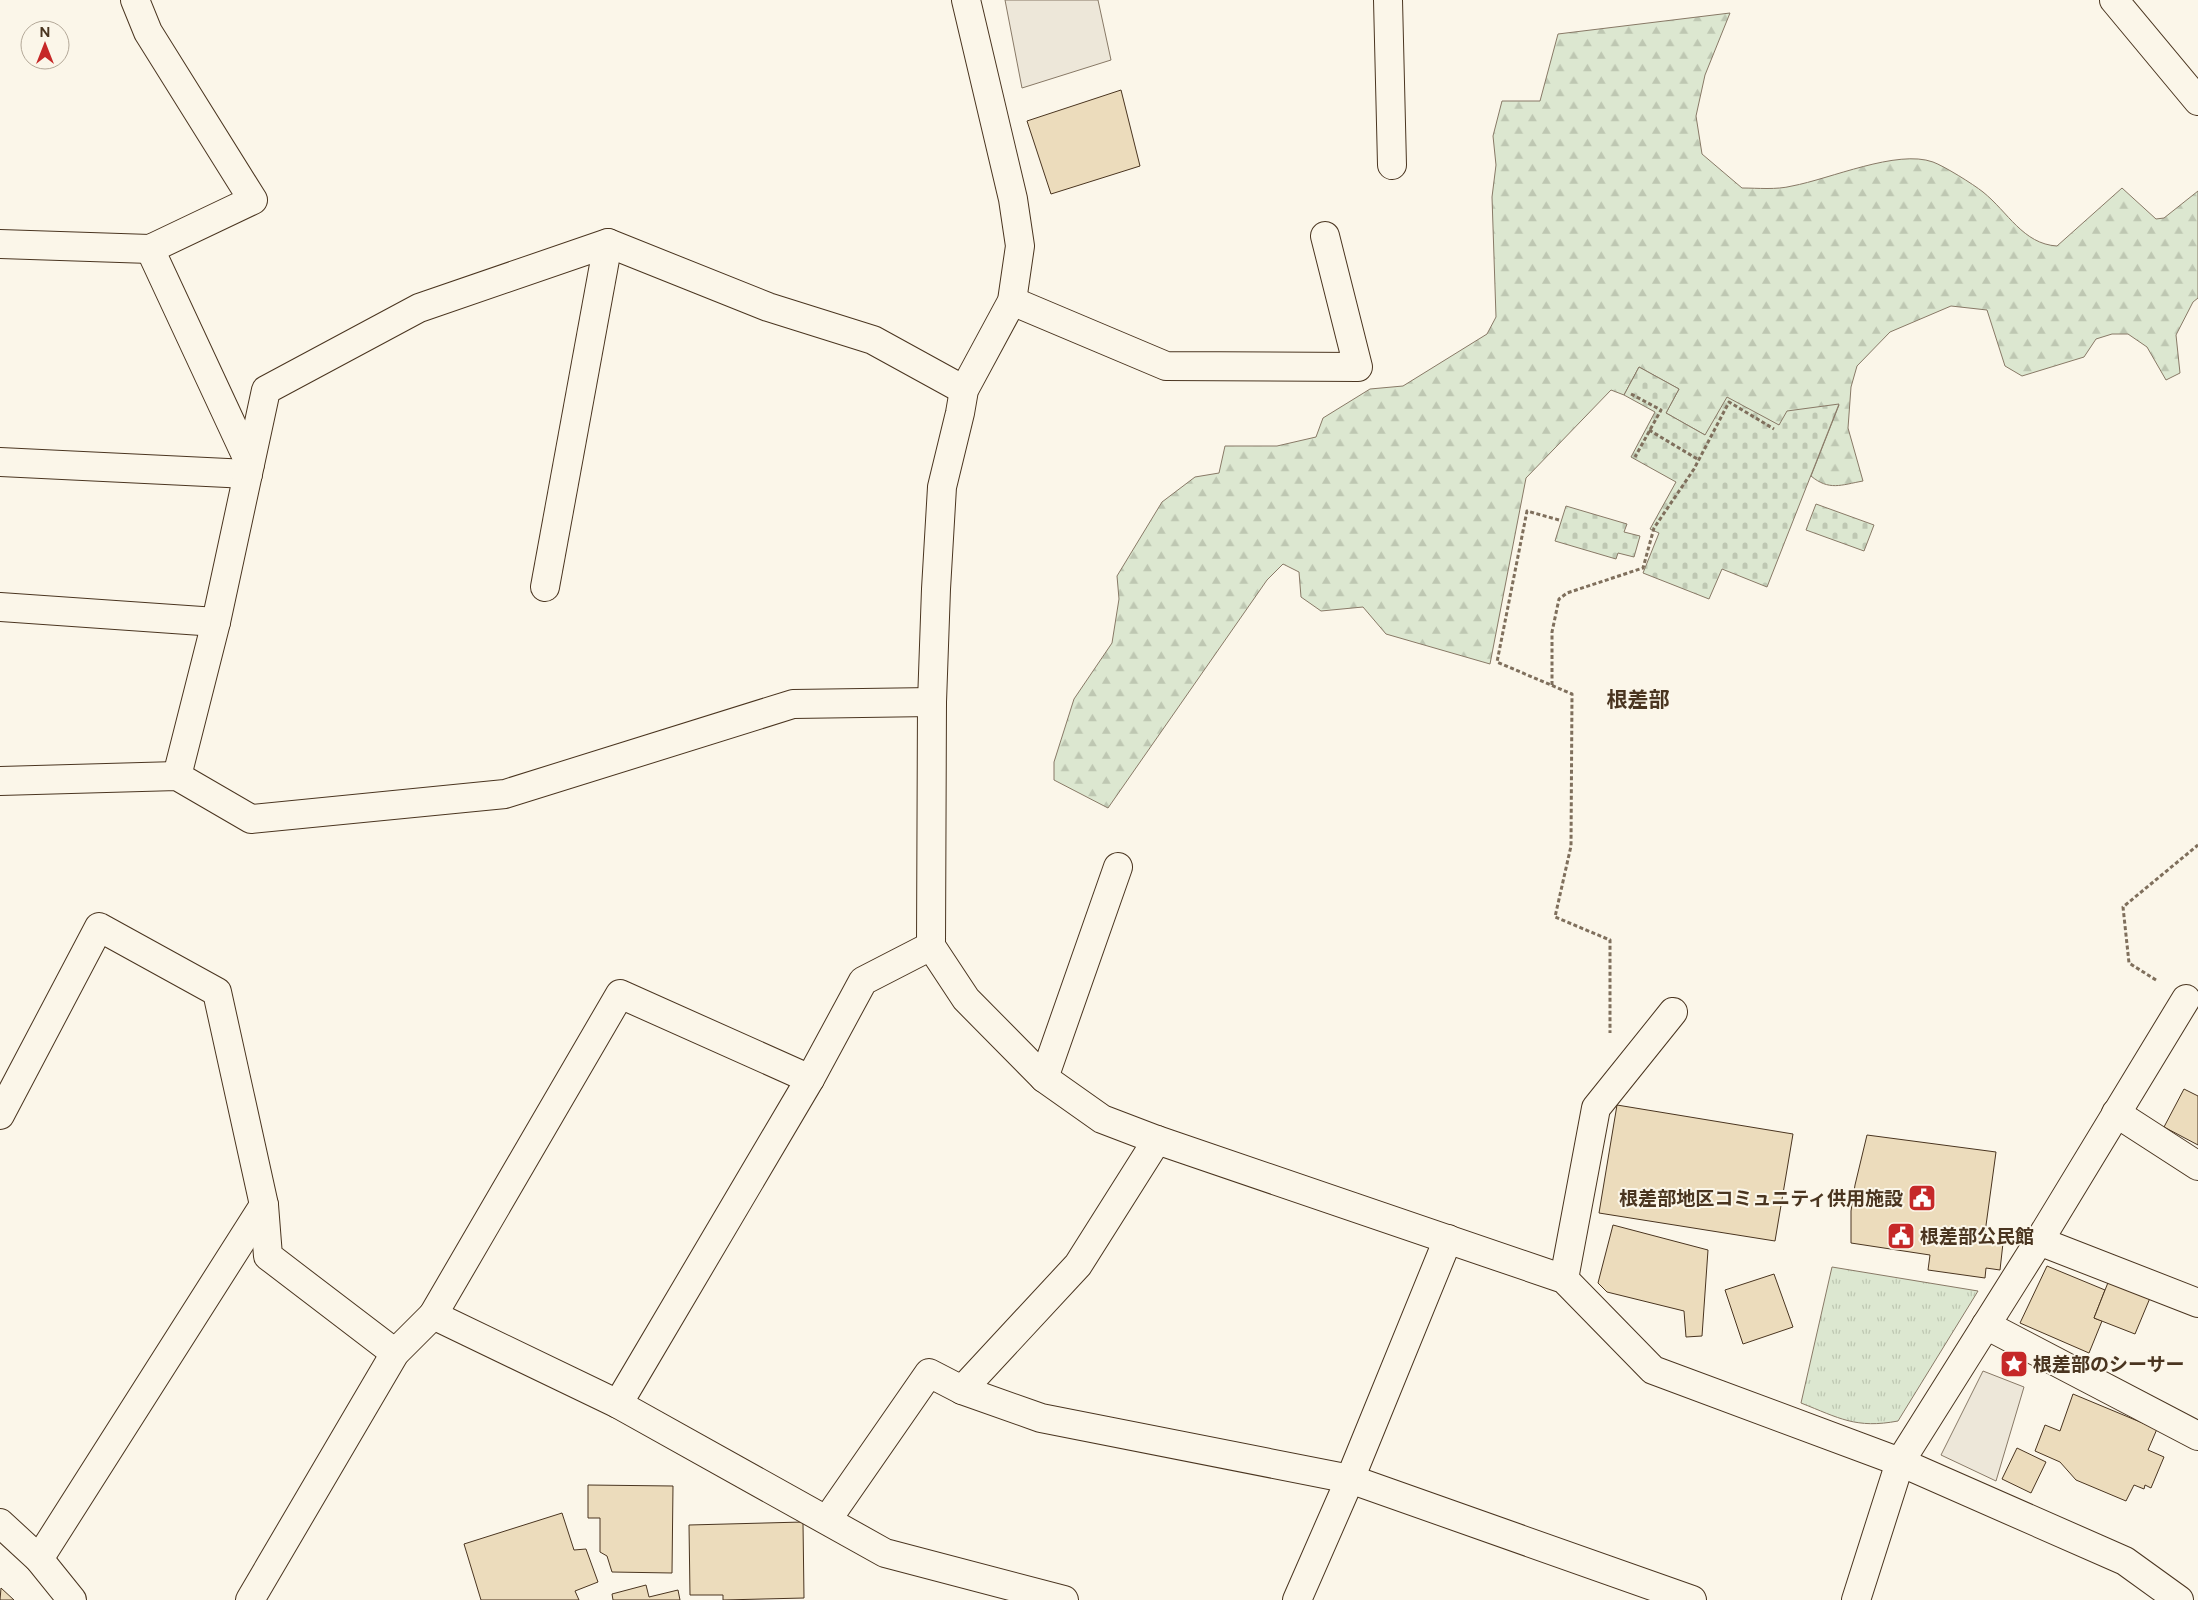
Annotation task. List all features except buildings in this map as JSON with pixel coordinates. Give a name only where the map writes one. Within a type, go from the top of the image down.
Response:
[{"type":"street","points":[[0,244],[150,249],[253,200],[148,32],[135,0]]},
{"type":"street","points":[[966,0],[1014,199],[1020,246],[1012,301],[964,390],[942,488],[932,702],[932,946],[966,999],[1044,1078],[1102,1119],[1157,1140],[1564,1279],[1653,1370],[1900,1462],[2124,1561],[2179,1600]]},
{"type":"street","points":[[1388,0],[1392,165]]},
{"type":"street","points":[[2114,0],[2198,100]]},
{"type":"street","points":[[1012,301],[1166,366],[1358,367],[1325,236]]},
{"type":"street","points":[[177,776],[216,622],[266,390],[419,308],[608,243],[768,307],[873,340],[964,390]]},
{"type":"street","points":[[545,587],[608,243]]},
{"type":"street","points":[[150,249],[249,469]]},
{"type":"street","points":[[0,462],[249,469]]},
{"type":"street","points":[[0,607],[216,622]]},
{"type":"street","points":[[0,781],[177,776],[251,819],[505,794],[793,704],[932,702]]},
{"type":"street","points":[[1044,1078],[1118,867]]},
{"type":"street","points":[[0,1115],[99,927],[217,992],[264,1205],[268,1256],[394,1352]]},
{"type":"street","points":[[618,1404],[810,1079],[863,980],[932,946]]},
{"type":"street","points":[[250,1600],[394,1352],[433,1315],[620,994],[810,1079]]},
{"type":"street","points":[[1856,1600],[1900,1462],[2039,1241],[2186,999]]},
{"type":"street","points":[[1564,1279],[1596,1108],[1673,1012]]},
{"type":"street","points":[[2116,1113],[2198,1166]]},
{"type":"street","points":[[962,1390],[1078,1265],[1157,1140]]},
{"type":"street","points":[[39,1559],[264,1205]]},
{"type":"street","points":[[1296,1600],[1350,1479],[1448,1239]]},
{"type":"street","points":[[2039,1241],[2198,1303]]},
{"type":"street","points":[[433,1315],[618,1404],[885,1552],[1064,1600]]},
{"type":"street","points":[[1986,1325],[2198,1436]]},
{"type":"street","points":[[827,1520],[929,1373],[962,1390],[1041,1418],[1350,1479],[1692,1600]]},
{"type":"street","points":[[0,1523],[39,1559],[72,1600]]},
{"type":"path","points":[[1630,394],[1661,410],[1635,457]]},
{"type":"path","points":[[1552,685],[1552,632],[1559,599],[1567,593],[1643,568],[1654,528],[1699,460],[1729,402],[1774,429]]},
{"type":"path","points":[[1650,430],[1699,460]]},
{"type":"path","points":[[1559,520],[1527,511],[1497,662],[1572,694],[1571,846],[1555,917],[1610,940],[1610,1034]]},
{"type":"path","points":[[2186,999],[2129,963],[2123,907],[2198,845]]},
{"type":"green space","points":[[1730,13],[1705,75],[1696,116],[1702,154],[1742,188],[1786,187],[1863,166],[1901,159],[1918,159],[1938,164],[1966,180],[1992,200],[2025,233],[2035,240],[2057,246],[2122,188],[2156,219],[2164,218],[2198,191],[2198,298],[2193,302],[2176,335],[2180,373],[2166,380],[2147,347],[2128,334],[2112,334],[2096,339],[2084,357],[2022,376],[2005,366],[1987,310],[1951,306],[1890,332],[1857,366],[1851,387],[1848,428],[1863,481],[1835,486],[1824,484],[1811,476],[1839,405],[1779,425],[1705,435],[1666,413],[1679,389],[1639,367],[1624,395],[1611,390],[1526,478],[1490,664],[1386,634],[1363,607],[1321,611],[1301,597],[1299,572],[1283,564],[1267,580],[1108,808],[1054,780],[1054,762],[1074,699],[1112,643],[1119,599],[1117,576],[1162,502],[1195,477],[1219,473],[1225,446],[1277,446],[1316,437],[1323,418],[1370,389],[1403,386],[1487,334],[1496,317],[1492,197],[1496,165],[1493,136],[1502,101],[1540,101],[1558,34]]},
{"type":"green space","points":[[1639,367],[1679,389],[1666,413],[1705,435],[1727,397],[1779,425],[1787,411],[1839,404],[1767,587],[1722,569],[1709,599],[1643,573],[1659,533],[1650,529],[1676,482],[1631,457],[1655,412],[1624,395]]},
{"type":"green space","points":[[1816,504],[1874,525],[1864,551],[1806,530]]},
{"type":"green space","points":[[1566,506],[1627,524],[1624,532],[1640,536],[1634,557],[1618,553],[1616,559],[1555,541]]},
{"type":"green space","points":[[1832,1267],[1978,1291],[1898,1421],[1870,1424],[1848,1421],[1801,1403]]},
{"type":"shaded area","points":[[1005,0],[1098,0],[1111,60],[1022,88]]},
{"type":"shaded area","points":[[1983,1371],[2024,1387],[1996,1481],[1941,1455]]},
{"type":"place","name":"根差部地区コミュニティ供用施設","points":[[1922,1198]]},
{"type":"place","name":"根差部公民館","points":[[1901,1236]]},
{"type":"place","name":"根差部のシーサー","points":[[2014,1364]]},
{"type":"district","name":"根差部","points":[[1638,700]]}]
